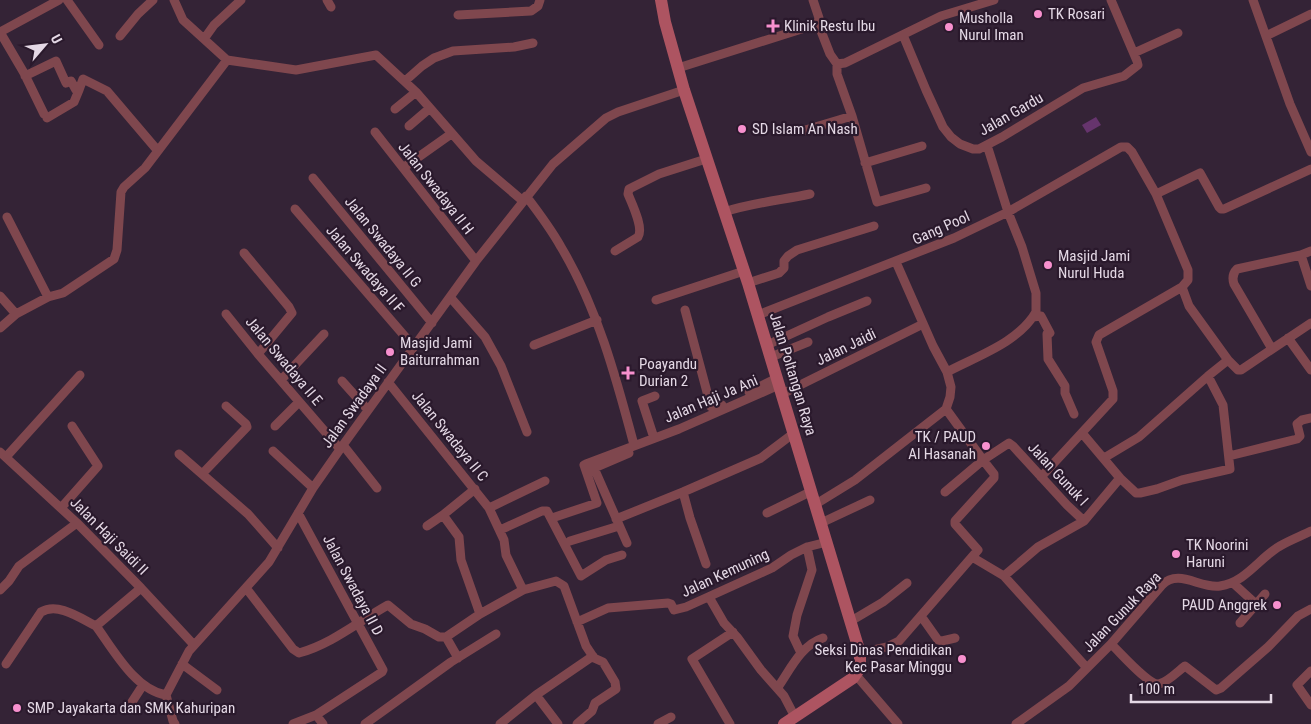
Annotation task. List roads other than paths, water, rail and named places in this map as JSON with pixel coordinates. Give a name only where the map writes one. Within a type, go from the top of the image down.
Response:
[{"type":"street","points":[[40,0],[44,9]]},
{"type":"street","points":[[59,0],[0,32],[45,116],[74,102],[83,79],[107,91],[158,152]]},
{"type":"street","points":[[67,0],[99,45]]},
{"type":"street","points":[[120,36],[152,0]]},
{"type":"street","points":[[174,0],[183,20],[227,60],[296,70],[376,54],[416,92],[476,161],[525,198],[550,227],[597,320],[633,448],[594,468],[627,543]]},
{"type":"street","points":[[204,40],[214,25],[241,0]]},
{"type":"street","points":[[458,15],[532,11],[538,6],[540,0]]},
{"type":"street","name":"Jalan Poltangan Raya","points":[[661,0],[665,22],[684,90],[758,315],[851,621],[860,653],[860,668],[855,674]]},
{"type":"street","points":[[813,0],[819,18],[817,26]]},
{"type":"street","points":[[838,64],[845,63],[941,16],[982,2],[994,0]]},
{"type":"street","points":[[1111,0],[1134,53],[1178,34]]},
{"type":"street","points":[[1253,0],[1290,104],[1311,152]]},
{"type":"street","points":[[1266,36],[1311,14]]},
{"type":"street","points":[[678,68],[811,26],[817,26]]},
{"type":"street","points":[[817,26],[821,31],[830,54],[838,64],[838,74],[877,202],[926,188]]},
{"type":"street","name":"Jalan Gardu","points":[[903,34],[936,114],[950,137],[968,148],[979,149],[1083,88],[1124,76],[1138,65],[1134,53]]},
{"type":"street","points":[[405,81],[434,58],[453,51],[514,47],[533,43]]},
{"type":"street","points":[[0,328],[16,314],[48,297],[63,292],[114,259],[117,250],[121,192],[158,152],[227,60]]},
{"type":"street","points":[[25,76],[56,61],[66,83],[71,81],[76,90],[79,90]]},
{"type":"street","name":"Jalan Swadaya II","points":[[166,695],[194,645],[269,562],[313,488],[341,447],[476,261],[553,164],[606,118],[618,112],[684,90]]},
{"type":"street","points":[[395,109],[416,92]]},
{"type":"street","points":[[409,126],[430,108]]},
{"type":"street","points":[[802,131],[852,116]]},
{"type":"street","name":"Jalan Swadaya II H","points":[[375,132],[476,261]]},
{"type":"street","points":[[403,168],[451,134]]},
{"type":"street","points":[[947,372],[1008,340],[1018,333],[1036,312],[1036,293],[987,145]]},
{"type":"street","points":[[865,163],[922,146]]},
{"type":"street","name":"Gang Pool","points":[[758,315],[954,238],[1008,212],[1121,147],[1125,146],[1132,152],[1156,194]]},
{"type":"street","points":[[616,251],[640,234],[640,227],[628,194],[629,189],[659,174],[706,159]]},
{"type":"street","points":[[1041,477],[1113,399],[1114,395],[1096,342],[1099,335],[1182,287],[1188,280],[1188,270],[1156,194],[1200,173],[1219,207],[1224,209],[1311,169]]},
{"type":"street","name":"Jalan Swadaya II G","points":[[313,178],[432,323]]},
{"type":"street","points":[[724,212],[742,205],[768,203],[810,194]]},
{"type":"street","name":"Jalan Swadaya II F","points":[[294,209],[414,347]]},
{"type":"street","points":[[7,217],[48,297]]},
{"type":"street","points":[[656,300],[746,277],[780,273],[784,268],[784,261],[797,250],[874,226]]},
{"type":"street","points":[[1272,349],[1234,284],[1232,278],[1234,272],[1237,269],[1301,256],[1311,251]]},
{"type":"street","points":[[244,253],[292,313],[258,354]]},
{"type":"street","points":[[1301,256],[1311,286]]},
{"type":"street","points":[[816,504],[855,480],[946,408],[951,392],[947,372],[923,324],[896,262]]},
{"type":"street","points":[[1182,287],[1189,306],[1228,360],[1235,368],[1241,370],[1311,323]]},
{"type":"street","points":[[0,296],[16,314]]},
{"type":"street","points":[[450,297],[489,344],[501,366],[527,432]]},
{"type":"street","points":[[769,351],[828,317],[868,302]]},
{"type":"street","points":[[685,310],[711,407],[716,408],[779,386]]},
{"type":"street","name":"Jalan Swadaya II E","points":[[226,314],[258,354],[377,488]]},
{"type":"street","points":[[1033,316],[1040,316],[1050,332],[1048,334],[1048,359],[1065,386],[1065,393],[1074,414]]},
{"type":"street","points":[[534,345],[597,320]]},
{"type":"street","name":"Jalan Jaidi","points":[[779,386],[923,324]]},
{"type":"street","points":[[281,380],[324,334]]},
{"type":"street","points":[[1288,338],[1311,370]]},
{"type":"street","points":[[769,351],[808,342]]},
{"type":"street","points":[[1104,458],[1140,437],[1228,360]]},
{"type":"street","points":[[3,454],[80,375]]},
{"type":"street","points":[[1082,433],[1120,478],[1136,493],[1146,492],[1188,478],[1227,470],[1230,467],[1223,405],[1208,376]]},
{"type":"street","points":[[342,381],[368,410]]},
{"type":"street","name":"Jalan Swadaya II C","points":[[388,382],[489,508],[504,540],[506,555],[524,590]]},
{"type":"street","name":"Jalan Haji Ja Ani","points":[[552,518],[596,504],[584,465],[633,448],[779,386]]},
{"type":"street","name":"Jalan Haji Ja Ani","points":[[654,438],[642,401],[655,396]]},
{"type":"street","points":[[275,426],[300,402]]},
{"type":"street","points":[[203,473],[247,427],[226,406]]},
{"type":"street","points":[[946,408],[982,460],[993,472],[994,478],[955,521],[955,524],[975,553],[1004,576],[1088,668]]},
{"type":"street","points":[[1229,456],[1297,438],[1300,436],[1297,424],[1302,420],[1311,418]]},
{"type":"street","points":[[61,508],[98,466],[72,426]]},
{"type":"street","points":[[570,541],[618,522],[761,458],[794,433]]},
{"type":"street","name":"Jalan Gunuk I","points":[[982,460],[1009,443],[1084,521],[1038,547],[1004,576]]},
{"type":"street","points":[[274,451],[313,488]]},
{"type":"street","name":"Jalan Haji Saidi II","points":[[3,454],[61,508],[141,588],[194,645]]},
{"type":"street","points":[[179,454],[248,514],[278,548]]},
{"type":"street","points":[[945,492],[982,460]]},
{"type":"street","points":[[1084,521],[1120,478]]},
{"type":"street","points":[[489,508],[545,480]]},
{"type":"street","points":[[426,526],[475,489]]},
{"type":"street","points":[[767,513],[812,491]]},
{"type":"street","points":[[684,492],[690,518],[706,564]]},
{"type":"street","points":[[821,522],[870,500]]},
{"type":"street","points":[[500,530],[545,510],[552,518],[581,576],[606,560],[622,555]]},
{"type":"street","name":"Jalan Swadaya II D","points":[[298,513],[383,670],[316,715]]},
{"type":"street","points":[[443,515],[459,537],[461,560],[480,614]]},
{"type":"street","points":[[0,590],[20,566],[76,523]]},
{"type":"street","points":[[1256,604],[1233,583],[1280,546],[1311,531]]},
{"type":"street","name":"Jalan Kemuning","points":[[577,622],[608,608],[668,603],[675,610],[686,607],[772,568],[791,554],[807,547],[827,542]]},
{"type":"street","points":[[801,654],[793,636],[812,570],[807,547]]},
{"type":"street","points":[[860,653],[899,641],[975,553]]},
{"type":"street","name":"Jalan Gunuk Raya","points":[[1016,724],[1069,686],[1088,668],[1169,579],[1178,577],[1210,586],[1233,583]]},
{"type":"street","points":[[246,588],[293,648],[300,653],[359,624],[390,605],[411,624],[425,628],[439,637],[446,637],[480,614],[524,590],[558,582],[567,591],[586,646],[593,656],[603,662],[616,682],[616,689],[595,703],[592,710],[577,724]]},
{"type":"street","points":[[851,621],[884,602],[907,583]]},
{"type":"street","points":[[96,626],[141,588]]},
{"type":"street","points":[[1240,623],[1265,594]]},
{"type":"street","points":[[708,597],[717,614],[761,670],[778,687],[790,721],[846,684],[855,674],[865,683],[898,724]]},
{"type":"street","points":[[6,664],[41,612],[46,609],[59,609],[96,626],[126,668],[143,684],[155,692],[166,695],[173,723]]},
{"type":"street","points":[[1111,644],[1154,683],[1161,683],[1185,666],[1216,690],[1222,688],[1268,647],[1298,616],[1311,609]]},
{"type":"street","points":[[921,616],[938,640],[955,638]]},
{"type":"street","points":[[730,724],[692,659],[733,632]]},
{"type":"street","points":[[365,724],[451,662],[496,634]]},
{"type":"street","points":[[446,637],[458,658]]},
{"type":"street","points":[[778,687],[801,654],[814,641],[823,638]]},
{"type":"street","points":[[500,724],[536,695],[593,656]]},
{"type":"street","points":[[182,664],[217,690]]},
{"type":"street","points":[[1311,671],[1297,685],[1311,705]]},
{"type":"street","points":[[130,705],[143,684]]},
{"type":"street","points":[[536,695],[558,724]]},
{"type":"street","points":[[293,724],[316,715],[323,724]]},
{"type":"street","points":[[658,724],[671,717]]},
{"type":"place","name":"TK Rosari","points":[[1038,14]]},
{"type":"place","name":"Klinik Restu Ibu","points":[[773,26]]},
{"type":"place","name":"Musholla Nurul Iman","points":[[949,27]]},
{"type":"place","name":"SD Islam An Nash","points":[[742,129]]},
{"type":"place","name":"Masjid Jami Nurul Huda","points":[[1048,265]]},
{"type":"place","name":"Masjid Jami Baiturrahman","points":[[390,352]]},
{"type":"place","name":"Poayandu Durian 2","points":[[628,373]]},
{"type":"place","name":"TK / PAUD Al Hasanah","points":[[986,446]]},
{"type":"place","name":"TK Noorini Haruni","points":[[1176,554]]},
{"type":"place","name":"PAUD Anggrek","points":[[1277,605]]},
{"type":"place","name":"Seksi Dinas Pendidikan Kec Pasar Minggu","points":[[962,659]]},
{"type":"place","name":"SMP Jayakarta dan SMK Kahuripan","points":[[17,708]]}]
